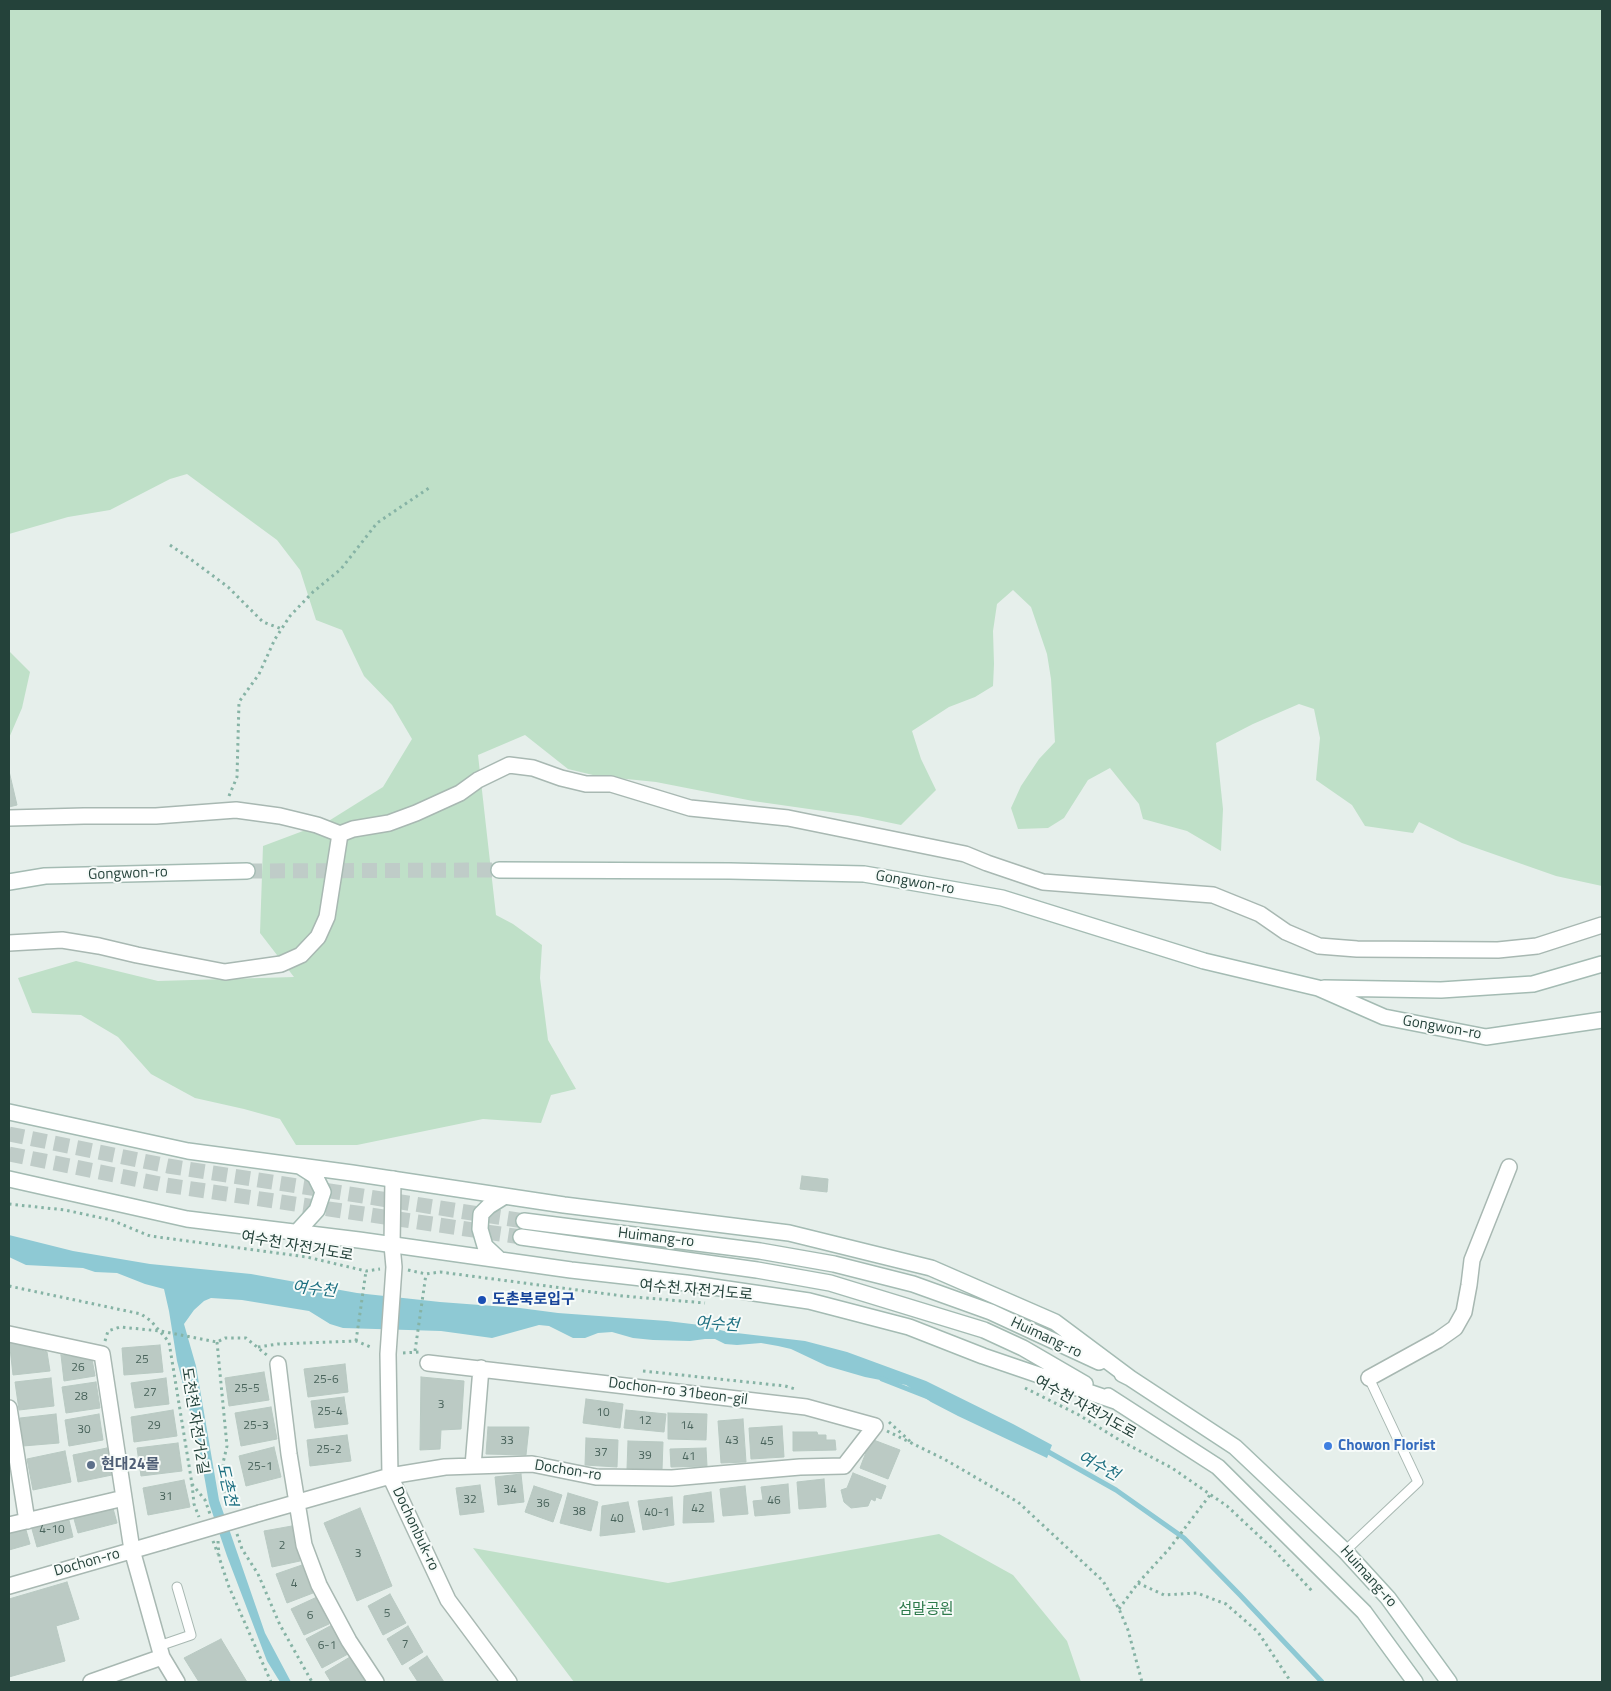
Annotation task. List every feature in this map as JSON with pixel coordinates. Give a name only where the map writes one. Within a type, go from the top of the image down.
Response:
[{"type":"main road","points":[[9,818],[156,816],[236,810],[280,816],[316,825],[340,834],[353,829],[390,823],[416,813],[460,793],[478,780],[509,765],[533,768],[586,784],[611,784],[690,808],[788,818],[965,854],[1043,882],[1213,895],[1260,914],[1286,932],[1319,946],[1357,949],[1498,950],[1537,946],[1602,925]]},
{"type":"main road","points":[[9,943],[62,940],[225,972],[281,964],[301,955],[318,937],[327,917],[340,834]]},
{"type":"main road","name":"Gongwon-ro","points":[[9,882],[45,876],[248,870]]},
{"type":"main road","name":"Gongwon-ro","points":[[499,870],[730,871],[864,874],[1002,898],[1204,961],[1318,988],[1384,1017],[1486,1037],[1602,1020]]},
{"type":"main road","name":"Gongwon-ro","points":[[1318,988],[1441,990],[1533,984],[1602,964]]},
{"type":"main road","points":[[9,1112],[188,1151],[505,1196],[789,1233],[931,1268],[1056,1322],[1130,1378]]},
{"type":"main road","points":[[297,1232],[317,1210],[323,1192],[315,1176],[299,1166]]},
{"type":"main road","points":[[1369,1378],[1438,1340],[1455,1328],[1464,1312],[1472,1260],[1508,1167]]},
{"type":"main road","points":[[9,1179],[187,1219],[686,1283],[819,1303],[910,1327],[983,1356],[1115,1401]]},
{"type":"main road","points":[[393,1180],[392,1245],[394,1267]]},
{"type":"main road","points":[[500,1260],[485,1246],[480,1229],[480,1214],[505,1196]]},
{"type":"main road","name":"Huimang-ro","points":[[524,1221],[760,1251],[834,1264],[913,1284],[991,1312],[1130,1378],[1235,1447],[1345,1551],[1388,1598],[1449,1682]]},
{"type":"main road","name":"Huimang-ro","points":[[522,1237],[757,1270],[830,1283],[984,1330],[1023,1348],[1115,1401],[1218,1467],[1364,1612],[1414,1682]]},
{"type":"main road","name":"Dochonbuk-ro","points":[[394,1267],[388,1354],[390,1476],[448,1600],[509,1682]]},
{"type":"main road","points":[[9,1334],[102,1354],[132,1550],[160,1651],[177,1682]]},
{"type":"main road","name":"Dochon-ro 31beon-gil","points":[[428,1362],[806,1407],[875,1426]]},
{"type":"main road","points":[[278,1364],[296,1503],[304,1545],[319,1584],[349,1641],[376,1682]]},
{"type":"main road","points":[[473,1466],[481,1368]]},
{"type":"main road","points":[[9,1415],[27,1521]]},
{"type":"main road","name":"Dochon-ro","points":[[9,1586],[390,1476],[445,1467],[532,1464],[596,1477],[672,1478],[844,1466],[875,1426]]},
{"type":"main road","points":[[9,1525],[124,1498]]},
{"type":"main road","points":[[91,1682],[160,1651]]},
{"type":"lane","points":[[1345,1551],[1418,1482],[1369,1378]]},
{"type":"lane","points":[[160,1651],[191,1635],[177,1587]]},
{"type":"path","points":[[224,810],[237,777],[239,702],[258,674],[275,639],[290,616],[313,592],[341,569],[376,523],[429,488]]},
{"type":"path","points":[[170,545],[228,587],[263,622],[282,629]]},
{"type":"path","name":"여수천 자전거도로","points":[[9,1204],[65,1210],[111,1220],[150,1236],[307,1257],[366,1271],[394,1267],[426,1274],[440,1272],[623,1296],[712,1303]]},
{"type":"path","points":[[356,1341],[366,1271]]},
{"type":"path","points":[[415,1351],[426,1274]]},
{"type":"path","points":[[9,1286],[141,1314],[151,1320],[160,1331]]},
{"type":"path","points":[[102,1354],[108,1331],[120,1327],[160,1331],[217,1342],[225,1338],[246,1338],[278,1364]]},
{"type":"path","name":"도천천 자전거2길","points":[[160,1331],[169,1342],[192,1484],[205,1500],[210,1528],[220,1545],[219,1557],[229,1587],[271,1682]]},
{"type":"path","points":[[258,1347],[278,1344],[356,1341],[388,1354]]},
{"type":"path","name":"여수천 자전거도로","points":[[1016,1384],[1079,1415],[1121,1441],[1172,1468],[1227,1506],[1274,1550],[1312,1591]]},
{"type":"path","points":[[875,1426],[944,1459],[1018,1502],[1103,1581],[1119,1609],[1128,1630],[1142,1682]]},
{"type":"path","points":[[192,1481],[194,1504],[210,1528]]},
{"type":"path","points":[[1119,1609],[1138,1583],[1169,1549],[1210,1495]]},
{"type":"path","points":[[1138,1583],[1164,1595],[1197,1593],[1226,1604],[1258,1632],[1291,1682]]},
{"type":"green space","points":[[9,9],[1602,9],[1602,886],[1556,876],[1462,843],[1419,822],[1413,833],[1365,826],[1352,805],[1316,780],[1320,738],[1314,709],[1299,704],[1216,743],[1223,809],[1221,851],[1187,831],[1143,819],[1139,804],[1110,768],[1088,780],[1064,818],[1048,828],[1018,829],[1011,808],[1021,786],[1039,759],[1055,742],[1051,679],[1047,654],[1031,607],[1013,590],[997,604],[993,631],[993,686],[975,697],[949,707],[912,731],[921,759],[936,790],[901,825],[858,816],[753,801],[656,782],[597,776],[568,769],[525,735],[478,755],[496,915],[513,924],[542,945],[540,978],[548,1040],[576,1089],[551,1095],[541,1123],[483,1119],[357,1145],[296,1145],[280,1119],[195,1098],[151,1074],[118,1037],[81,1015],[32,1013],[18,978],[76,961],[158,981],[294,977],[260,933],[263,846],[327,822],[383,787],[412,739],[392,705],[364,676],[342,630],[316,620],[300,570],[277,540],[187,474],[170,479],[110,510],[68,517],[9,534]]},
{"type":"green space","points":[[9,651],[30,672],[22,708],[9,738]]},
{"type":"green space","name":"섬말공원","points":[[939,1534],[1013,1575],[1067,1641],[1081,1682],[574,1682],[473,1548],[668,1583]]},
{"type":"water","points":[[9,1235],[73,1251],[150,1264],[251,1274],[357,1293],[558,1313],[667,1321],[700,1325],[728,1332],[805,1341],[847,1352],[926,1381],[1052,1445],[1047,1458],[958,1416],[931,1402],[906,1385],[865,1377],[827,1366],[791,1349],[761,1343],[725,1344],[715,1339],[690,1341],[653,1340],[633,1338],[612,1332],[598,1333],[585,1338],[573,1338],[549,1326],[539,1325],[492,1338],[441,1331],[343,1328],[330,1324],[309,1311],[242,1300],[211,1298],[204,1301],[194,1310],[184,1324],[196,1366],[219,1500],[265,1633],[291,1682],[280,1682],[267,1661],[209,1503],[199,1447],[177,1361],[164,1289],[117,1273],[95,1272],[83,1268],[26,1265],[9,1257]]},
{"type":"building","points":[[9,771],[17,805],[9,807]]},
{"type":"building","points":[[802,1176],[828,1179],[827,1192],[800,1189]]},
{"type":"building","points":[[9,1339],[47,1352],[50,1371],[13,1375]]},
{"type":"building","points":[[160,1345],[163,1372],[124,1375],[122,1348]]},
{"type":"building","points":[[61,1355],[92,1359],[95,1376],[64,1381]]},
{"type":"building","points":[[345,1364],[348,1392],[308,1397],[304,1369]]},
{"type":"building","points":[[264,1372],[269,1400],[229,1406],[225,1378]]},
{"type":"building","points":[[421,1377],[464,1381],[461,1429],[441,1430],[440,1449],[420,1450]]},
{"type":"building","points":[[51,1378],[54,1406],[19,1410],[15,1382]]},
{"type":"building","points":[[166,1378],[169,1404],[135,1408],[131,1383]]},
{"type":"building","points":[[96,1382],[100,1408],[66,1413],[62,1387]]},
{"type":"building","points":[[344,1397],[348,1424],[315,1428],[311,1401]]},
{"type":"building","points":[[586,1399],[623,1404],[620,1428],[583,1423]]},
{"type":"building","points":[[271,1407],[277,1439],[241,1446],[235,1413]]},
{"type":"building","points":[[173,1410],[177,1436],[134,1442],[131,1417]]},
{"type":"building","points":[[626,1410],[666,1414],[664,1432],[624,1428]]},
{"type":"building","points":[[668,1413],[707,1414],[706,1440],[668,1439]]},
{"type":"building","points":[[56,1414],[59,1443],[23,1446],[20,1418]]},
{"type":"building","points":[[99,1414],[103,1440],[69,1446],[65,1420]]},
{"type":"building","points":[[743,1419],[746,1462],[721,1463],[718,1421]]},
{"type":"building","points":[[782,1426],[784,1457],[751,1459],[749,1428]]},
{"type":"building","points":[[488,1427],[529,1427],[526,1455],[486,1454]]},
{"type":"building","points":[[793,1432],[817,1432],[818,1435],[826,1435],[826,1440],[835,1440],[836,1450],[793,1451]]},
{"type":"building","points":[[347,1435],[351,1461],[310,1466],[307,1440]]},
{"type":"building","points":[[586,1438],[618,1440],[617,1467],[585,1465]]},
{"type":"building","points":[[871,1439],[900,1450],[888,1479],[860,1468]]},
{"type":"building","points":[[628,1441],[663,1442],[662,1470],[627,1469]]},
{"type":"building","points":[[178,1443],[182,1471],[141,1476],[137,1448]]},
{"type":"building","points":[[274,1447],[281,1477],[246,1486],[239,1456]]},
{"type":"building","points":[[107,1448],[112,1475],[78,1482],[73,1455]]},
{"type":"building","points":[[706,1448],[707,1466],[671,1467],[670,1449]]},
{"type":"building","points":[[65,1451],[71,1482],[33,1490],[27,1459]]},
{"type":"building","points":[[853,1473],[886,1486],[881,1499],[876,1497],[875,1501],[871,1499],[868,1506],[851,1508],[844,1502],[841,1490],[847,1488]]},
{"type":"building","points":[[521,1474],[524,1502],[498,1505],[495,1477]]},
{"type":"building","points":[[824,1479],[826,1507],[799,1509],[797,1482]]},
{"type":"building","points":[[184,1480],[190,1507],[148,1515],[143,1488]]},
{"type":"building","points":[[788,1484],[790,1513],[755,1516],[753,1501],[763,1500],[761,1487]]},
{"type":"building","points":[[480,1485],[484,1512],[460,1515],[456,1488]]},
{"type":"building","points":[[534,1486],[562,1495],[553,1522],[525,1512]]},
{"type":"building","points":[[745,1486],[748,1514],[723,1516],[720,1489]]},
{"type":"building","points":[[711,1492],[714,1522],[683,1523],[684,1496]]},
{"type":"building","points":[[568,1493],[598,1502],[591,1531],[560,1523]]},
{"type":"building","points":[[672,1497],[674,1525],[643,1530],[638,1501]]},
{"type":"building","points":[[111,1501],[117,1523],[78,1533],[72,1512]]},
{"type":"building","points":[[628,1502],[635,1532],[600,1536],[602,1506]]},
{"type":"building","points":[[360,1508],[392,1586],[357,1601],[324,1523]]},
{"type":"building","points":[[67,1512],[73,1537],[37,1547],[30,1522]]},
{"type":"building","points":[[24,1523],[30,1544],[9,1550],[9,1527]]},
{"type":"building","points":[[292,1526],[300,1561],[272,1567],[264,1531]]},
{"type":"building","points":[[302,1565],[313,1593],[287,1603],[276,1574]]},
{"type":"building","points":[[67,1582],[79,1619],[56,1626],[65,1661],[9,1677],[9,1599]]},
{"type":"building","points":[[390,1594],[406,1623],[383,1635],[368,1606]]},
{"type":"building","points":[[317,1597],[329,1624],[304,1635],[291,1609]]},
{"type":"building","points":[[332,1625],[348,1654],[322,1668],[306,1639]]},
{"type":"building","points":[[408,1626],[423,1652],[402,1665],[387,1639]]},
{"type":"building","points":[[221,1639],[247,1682],[199,1682],[184,1658]]},
{"type":"building","points":[[427,1656],[444,1682],[418,1682],[409,1668]]},
{"type":"building","points":[[350,1657],[366,1682],[331,1682],[325,1672]]},
{"type":"waterway","name":"여수천","points":[[882,1379],[928,1397]]},
{"type":"waterway","name":"여수천","points":[[1045,1450],[1116,1490],[1184,1538],[1322,1682]]},
{"type":"tunnel","points":[[247,871],[499,870]]},
{"type":"tunnel","points":[[9,1134],[168,1166],[524,1221]]},
{"type":"tunnel","points":[[9,1154],[165,1185],[521,1237]]},
{"type":"place","name":"도촌북로입구","points":[[482,1300]]},
{"type":"place","name":"Chowon Florist","points":[[1328,1446]]},
{"type":"place","name":"현대24몰","points":[[91,1465]]},
{"type":"water label","name":"도촌천","points":[[226,1485]]}]
